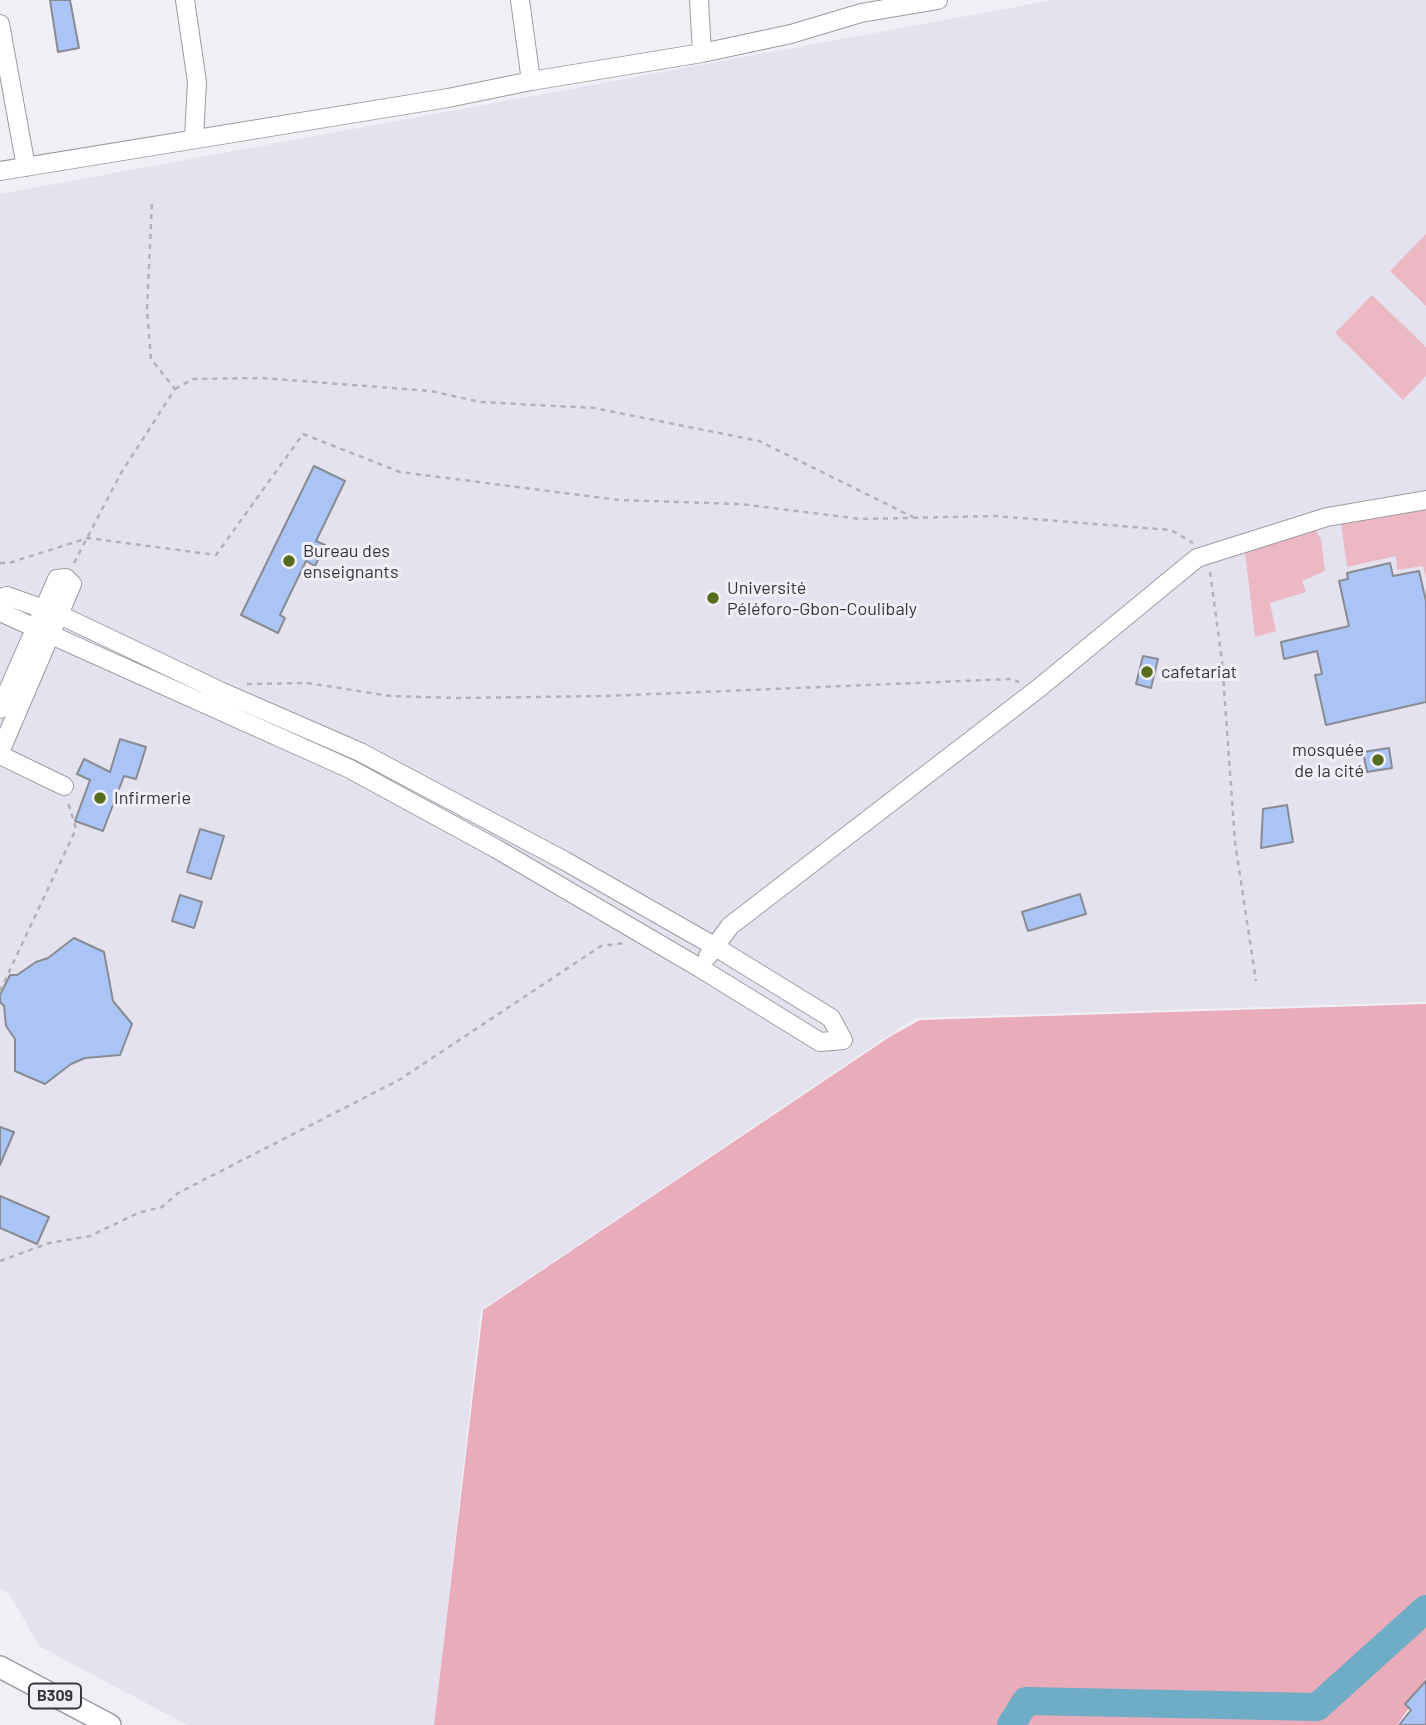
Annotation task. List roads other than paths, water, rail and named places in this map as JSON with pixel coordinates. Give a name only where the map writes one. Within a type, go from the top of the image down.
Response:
[{"type":"main road","name":"B309","points":[[0,1667],[110,1725]]},
{"type":"street","points":[[185,0],[197,82],[194,138]]},
{"type":"street","points":[[520,0],[531,80]]},
{"type":"street","points":[[699,0],[702,53]]},
{"type":"street","points":[[0,171],[448,98],[531,80],[702,53],[791,34],[861,13],[938,0]]},
{"type":"street","points":[[0,24],[26,167]]},
{"type":"street","points":[[700,968],[730,926],[1039,688],[1197,558],[1328,517],[1426,500]]},
{"type":"street","points":[[64,786],[0,754],[51,612],[72,584],[66,578]]},
{"type":"street","points":[[0,598],[7,596],[51,612],[222,692],[360,752],[565,861],[714,946],[831,1018],[843,1040],[820,1042],[495,848],[351,769],[0,612]]},
{"type":"street","points":[[0,709],[44,631]]},
{"type":"street","points":[[351,769],[360,752]]},
{"type":"waterway","points":[[1011,1725],[1026,1701],[1317,1707],[1426,1609]]},
{"type":"place","name":"Bureau des enseignants","points":[[289,561]]},
{"type":"place","name":"Université Péléforo-Gbon-Coulibaly","points":[[713,598]]},
{"type":"place","name":"cafetariat","points":[[1147,672]]},
{"type":"place","name":"mosquée de la cité","points":[[1378,760]]},
{"type":"place","name":"Infirmerie","points":[[100,798]]}]
